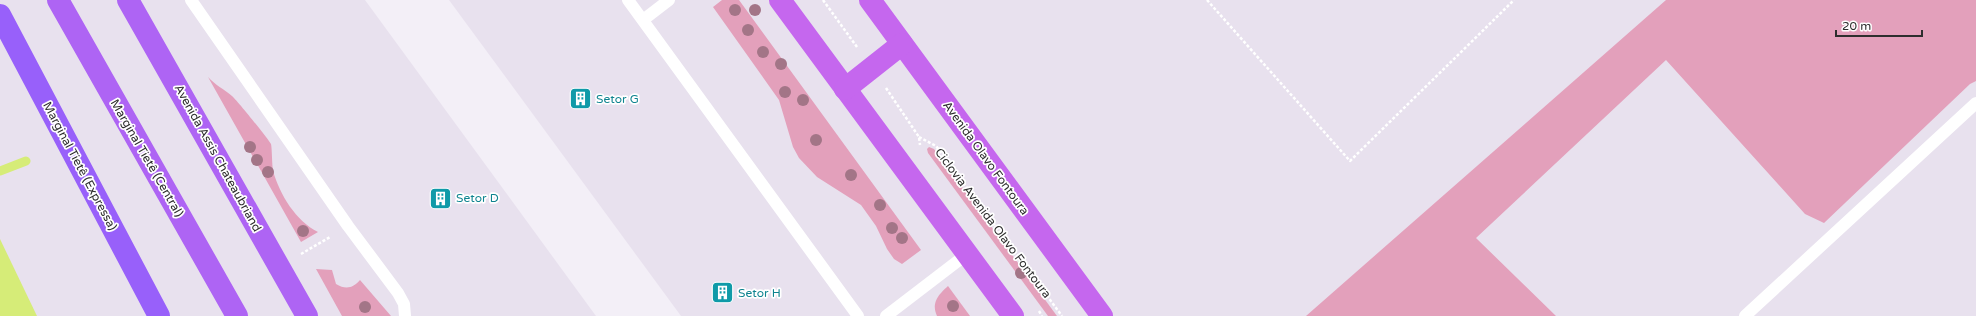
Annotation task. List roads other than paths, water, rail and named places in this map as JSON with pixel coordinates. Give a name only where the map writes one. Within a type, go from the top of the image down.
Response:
[{"type":"highway","name":"Marginal Tietê (Central)","points":[[58,0],[237,316]]},
{"type":"highway","name":"Avenida Assis Chateaubriand","points":[[128,0],[307,316]]},
{"type":"highway","name":"Marginal Tietê (Expressa)","points":[[0,15],[159,316]]},
{"type":"main road","points":[[780,0],[1013,316]]},
{"type":"main road","name":"Avenida Olavo Fontoura","points":[[870,0],[1102,316]]},
{"type":"main road","points":[[845,89],[902,44]]},
{"type":"lane","points":[[191,0],[348,226],[398,293],[404,304],[405,316]]},
{"type":"lane","points":[[628,0],[858,316]]},
{"type":"lane","points":[[643,20],[669,0]]},
{"type":"lane","points":[[1745,316],[1976,103]]},
{"type":"lane","points":[[886,316],[967,254]]},
{"type":"waterway","points":[[0,171],[26,161]]},
{"type":"place","name":"Setor G","points":[[581,99]]},
{"type":"place","name":"Setor D","points":[[441,198]]},
{"type":"place","name":"Setor H","points":[[723,293]]}]
